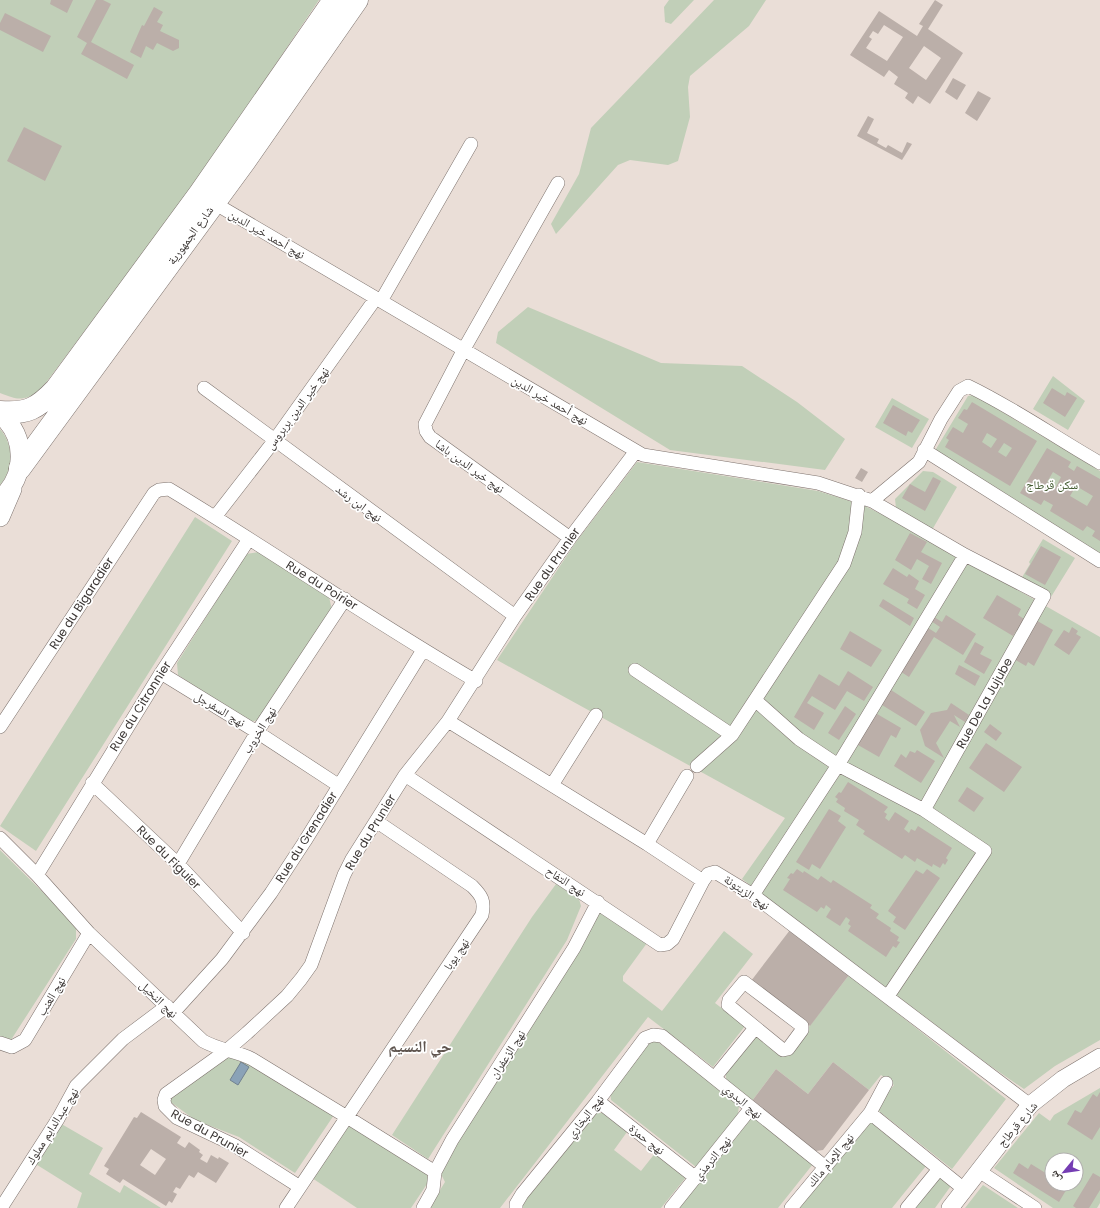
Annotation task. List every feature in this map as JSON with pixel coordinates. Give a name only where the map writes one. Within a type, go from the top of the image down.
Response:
[{"type":"highway","name":"شارع الجمهورية","points":[[0,413],[23,412],[33,409],[45,401],[56,389],[200,193],[334,0]]},
{"type":"highway","name":"شارع الجمهورية","points":[[17,476],[214,203],[357,0]]},
{"type":"main road","points":[[0,413],[12,427],[20,446],[17,476],[0,499]]},
{"type":"main road","name":"شارع الجمهورية","points":[[0,517],[17,476]]},
{"type":"street","points":[[379,300],[471,144]]},
{"type":"street","points":[[464,350],[558,183]]},
{"type":"street","name":"نهج أحمد خير الدين","points":[[214,203],[650,458],[818,483],[859,495],[965,555],[1044,596]]},
{"type":"street","name":"نهج خير الدين بربروس","points":[[215,517],[274,441],[379,300]]},
{"type":"street","name":"نهج خير الدين باشا","points":[[464,350],[427,418],[425,424],[426,431],[430,437],[570,538]]},
{"type":"street","points":[[872,501],[919,462],[941,419],[958,391],[968,386],[1009,406],[1057,438],[1100,463]]},
{"type":"street","name":"نهج ابن رشد","points":[[204,388],[274,441],[515,616]]},
{"type":"street","points":[[924,450],[1100,561]]},
{"type":"street","name":"Rue du Prunier","points":[[300,1187],[234,1145],[177,1118],[165,1106],[164,1100],[166,1094],[226,1051],[287,996],[311,965],[344,875],[352,859],[405,776],[448,721],[476,681],[515,616],[570,538],[636,451]]},
{"type":"street","name":"Rue du Poirier","points":[[169,489],[345,599],[423,650],[476,681]]},
{"type":"street","name":"Rue du Bigaradier","points":[[0,727],[154,493],[159,490],[169,489]]},
{"type":"street","points":[[697,766],[732,734],[844,564],[855,532],[859,495]]},
{"type":"street","name":"Rue du Citronnier","points":[[37,875],[160,673],[249,539]]},
{"type":"street","points":[[753,895],[838,765],[965,555]]},
{"type":"street","name":"Rue De La Jujube","points":[[924,810],[1044,596]]},
{"type":"street","name":"نهج الخروب","points":[[178,864],[257,732],[345,599]]},
{"type":"street","name":"Rue du Grenadier","points":[[170,1009],[218,964],[243,933],[301,847],[423,650]]},
{"type":"street","points":[[635,670],[732,734]]},
{"type":"street","name":"نهج السفرجل","points":[[160,673],[257,732],[338,786]]},
{"type":"street","points":[[755,700],[799,739],[838,765],[924,810],[985,851],[888,996]]},
{"type":"street","points":[[552,785],[596,715]]},
{"type":"street","points":[[448,721],[647,844],[703,881]]},
{"type":"street","name":"نهج التفاح","points":[[405,776],[598,902],[651,940],[660,944],[667,944],[677,933],[703,881]]},
{"type":"street","points":[[647,844],[687,776]]},
{"type":"street","name":"Rue du Figuier","points":[[92,783],[178,864],[243,933]]},
{"type":"street","name":"نهج يوبا","points":[[286,1208],[482,915],[484,905],[480,894],[472,886],[376,822]]},
{"type":"street","name":"نهج النخيل","points":[[0,838],[37,875],[89,933],[203,1041],[226,1051],[241,1053],[347,1117]]},
{"type":"street","name":"نهج الزيتونة","points":[[703,881],[708,874],[715,872],[753,895],[1030,1105]]},
{"type":"street","name":"نهج الزعفران","points":[[423,1208],[433,1190],[434,1172],[473,1105],[574,948],[598,902]]},
{"type":"street","name":"نهج العنب","points":[[3,1044],[12,1047],[25,1040],[89,933]]},
{"type":"street","points":[[744,982],[800,1024],[803,1028],[788,1049],[785,1050],[755,1028],[728,1005],[729,1000],[744,982]]},
{"type":"street","name":"نهج عبدالدايم مملوك","points":[[1,1208],[58,1119],[76,1086],[123,1039],[170,1009]]},
{"type":"street","points":[[715,1077],[755,1028]]},
{"type":"street","name":"نهج البخاري","points":[[516,1208],[516,1204],[522,1194],[598,1101],[645,1038],[653,1035],[662,1036]]},
{"type":"street","name":"نهج البدوي","points":[[662,1036],[824,1166]]},
{"type":"street","name":"شارع قرطاج","points":[[950,1208],[1030,1105],[1058,1083],[1100,1057]]},
{"type":"street","name":"نهج الإمام مالك","points":[[791,1208],[824,1166],[870,1113],[886,1083]]},
{"type":"street","name":"نهج حمزة","points":[[598,1101],[696,1178]]},
{"type":"street","name":"نهج الترمذي","points":[[672,1208],[752,1108]]},
{"type":"street","points":[[870,1113],[964,1189]]},
{"type":"street","points":[[347,1117],[434,1172]]},
{"type":"street","points":[[907,1208],[939,1169]]},
{"type":"street","points":[[979,1170],[1035,1208]]},
{"type":"green space","points":[[0,0],[319,0],[191,189],[39,392],[24,398],[11,397],[0,393]]},
{"type":"green space","points":[[669,0],[694,0],[671,24],[665,22],[664,7]]},
{"type":"green space","points":[[714,0],[766,0],[749,26],[690,76],[688,87],[690,117],[678,161],[668,165],[630,160],[618,165],[556,234],[551,224],[579,174],[591,128]]},
{"type":"green space","points":[[528,307],[661,363],[742,366],[797,402],[845,439],[825,470],[670,450],[496,343],[498,332]]},
{"type":"green space","points":[[1053,376],[1085,401],[1068,430],[1033,409]]},
{"type":"green space","name":"سكن قرطاج","points":[[974,395],[1100,471],[1100,555],[935,456],[936,449],[968,396]]},
{"type":"green space","points":[[892,398],[929,419],[912,448],[875,427]]},
{"type":"green space","points":[[0,429],[8,442],[10,450],[10,464],[5,479],[0,485]]},
{"type":"green space","points":[[637,462],[818,491],[863,505],[907,527],[1100,637],[1100,1040],[1055,1066],[1024,1089],[989,1065],[742,879],[785,818],[497,660],[576,542]]},
{"type":"green space","points":[[923,471],[933,472],[957,487],[932,530],[896,508],[895,499]]},
{"type":"green space","points":[[195,517],[232,541],[36,851],[0,826]]},
{"type":"green space","points":[[1043,539],[1075,558],[1051,597],[1021,579]]},
{"type":"green space","points":[[259,552],[329,597],[332,610],[259,720],[249,722],[178,675],[177,663],[246,554]]},
{"type":"green space","points":[[0,850],[76,925],[76,939],[9,1043],[0,1038]]},
{"type":"green space","points":[[556,884],[579,899],[581,906],[567,940],[428,1159],[392,1135],[532,917]]},
{"type":"green space","points":[[595,910],[647,943],[623,976],[623,981],[662,1011],[724,931],[753,954],[715,1003],[745,1026],[713,1067],[648,1017],[500,1208],[429,1208],[445,1182],[440,1172]]},
{"type":"green space","points":[[849,975],[1006,1099],[952,1169],[875,1108],[894,1085],[881,1075],[869,1090],[833,1062],[808,1094],[776,1069],[752,1101],[726,1080],[726,1070],[753,1036],[760,1034],[787,1055]]},
{"type":"green space","points":[[649,1042],[658,1042],[739,1105],[738,1114],[696,1167],[611,1100],[610,1091]]},
{"type":"green space","points":[[230,1053],[334,1115],[295,1173],[239,1137],[195,1120],[168,1100]]},
{"type":"green space","points":[[1100,1088],[1100,1203],[1097,1208],[1053,1208],[994,1168],[1039,1113],[1050,1121],[1054,1115]]},
{"type":"green space","points":[[592,1113],[603,1113],[627,1132],[614,1150],[641,1171],[656,1152],[687,1176],[661,1208],[521,1208],[521,1203]]},
{"type":"green space","points":[[753,1116],[813,1164],[778,1208],[679,1208]]},
{"type":"green space","points":[[58,1122],[103,1148],[89,1174],[120,1193],[124,1185],[161,1208],[77,1208],[82,1193],[34,1163]]},
{"type":"green space","points":[[871,1122],[926,1166],[892,1208],[795,1208],[863,1123]]},
{"type":"green space","points":[[356,1125],[426,1172],[429,1181],[411,1208],[357,1208],[312,1178],[344,1128]]},
{"type":"green space","points":[[940,1172],[953,1183],[935,1208],[910,1208]]},
{"type":"green space","points":[[983,1185],[1018,1208],[965,1208]]},
{"type":"water","points":[[241,1062],[249,1067],[238,1085],[230,1080]]},
{"type":"building","points":[[51,0],[73,0],[67,13],[50,4]]},
{"type":"building","points":[[96,0],[103,0],[111,4],[91,42],[134,65],[127,79],[81,54],[87,43],[77,37]]},
{"type":"building","points":[[935,0],[943,5],[928,29],[963,53],[930,104],[918,96],[913,104],[905,98],[908,93],[894,84],[898,77],[889,70],[884,77],[850,55],[879,11],[917,36],[923,26],[919,24]],"holes":[[[884,25],[903,37],[887,61],[866,48],[872,39],[869,37],[873,31],[878,34]],[[924,46],[941,58],[926,80],[909,68]]]},
{"type":"building","points":[[154,7],[163,12],[157,22],[163,25],[160,31],[179,40],[179,48],[173,51],[157,43],[153,50],[146,46],[141,58],[130,52],[142,25],[144,26]]},
{"type":"building","points":[[5,13],[51,36],[43,52],[0,30],[0,23]]},
{"type":"building","points":[[953,78],[966,85],[957,100],[945,92]]},
{"type":"building","points":[[978,91],[991,98],[977,121],[965,113]]},
{"type":"building","points":[[868,116],[874,119],[867,133],[879,139],[877,143],[886,148],[888,145],[902,153],[907,142],[912,144],[902,160],[857,136]]},
{"type":"building","points":[[24,127],[62,146],[45,181],[7,161]]},
{"type":"building","points":[[1052,388],[1065,396],[1067,392],[1077,398],[1065,417],[1043,403]]},
{"type":"building","points":[[972,402],[1037,441],[1010,486],[945,447],[949,440],[946,438],[953,427],[963,433],[968,424],[958,418],[964,409],[967,410]],"holes":[[[987,433],[997,439],[991,448],[982,442]],[[1004,443],[1012,448],[1006,457],[998,452]]]},
{"type":"building","points":[[893,405],[920,420],[912,433],[908,431],[906,436],[883,423]]},
{"type":"building","points":[[1047,448],[1071,462],[1068,467],[1074,471],[1077,466],[1100,479],[1100,541],[1092,536],[1095,531],[1087,526],[1083,531],[1050,511],[1053,505],[1044,500],[1041,505],[1020,493]],"holes":[[[1053,472],[1061,477],[1056,487],[1047,482]],[[1076,486],[1093,496],[1087,506],[1070,496]]]},
{"type":"building","points":[[861,468],[868,472],[862,482],[855,478]]},
{"type":"building","points":[[933,477],[941,481],[925,511],[902,498],[910,484],[925,492]]},
{"type":"building","points":[[910,533],[927,542],[921,552],[942,563],[931,584],[922,579],[929,566],[917,559],[911,570],[895,560]]},
{"type":"building","points":[[1041,546],[1061,557],[1045,585],[1025,574]]},
{"type":"building","points":[[893,568],[907,577],[909,574],[919,581],[915,589],[925,595],[917,609],[907,603],[909,599],[883,584]]},
{"type":"building","points":[[997,595],[1021,609],[1018,615],[1024,619],[1013,636],[983,618]]},
{"type":"building","points":[[883,599],[914,618],[910,626],[879,606]]},
{"type":"building","points":[[946,615],[976,634],[963,655],[934,637],[909,677],[898,670],[925,626],[936,633],[940,627],[931,621],[934,617],[942,622]]},
{"type":"building","points":[[1034,619],[1053,630],[1034,666],[1028,662],[1026,666],[1012,658]]},
{"type":"building","points":[[1072,627],[1078,631],[1076,634],[1081,637],[1069,655],[1054,645],[1064,630],[1069,633]]},
{"type":"building","points":[[850,631],[882,650],[871,667],[840,649]]},
{"type":"building","points":[[975,642],[984,647],[980,654],[992,660],[984,674],[964,662]]},
{"type":"building","points":[[959,665],[980,676],[975,686],[955,674]]},
{"type":"building","points":[[848,671],[873,687],[864,701],[847,691],[835,710],[812,696],[807,703],[824,713],[814,730],[794,717],[819,674],[839,686]]},
{"type":"building","points":[[891,690],[925,712],[916,726],[882,705]]},
{"type":"building","points":[[951,703],[969,715],[965,722],[954,715],[960,727],[950,721],[936,743],[944,758],[925,746],[920,730],[931,713],[947,710]]},
{"type":"building","points":[[845,706],[856,714],[839,740],[828,733]]},
{"type":"building","points":[[872,711],[901,728],[896,738],[891,735],[879,757],[858,745]]},
{"type":"building","points":[[990,724],[1002,733],[996,741],[984,732]]},
{"type":"building","points":[[986,743],[1022,767],[1004,792],[969,768]]},
{"type":"building","points":[[917,750],[935,761],[921,783],[894,766],[901,754],[906,758],[910,751],[915,753]]},
{"type":"building","points":[[848,782],[888,807],[884,812],[887,814],[885,818],[889,821],[895,812],[909,821],[904,829],[909,833],[911,829],[915,831],[918,826],[952,848],[946,858],[948,860],[945,865],[943,863],[940,868],[933,864],[932,867],[917,858],[915,862],[905,855],[902,859],[863,834],[865,831],[856,825],[859,820],[844,811],[845,808],[836,802],[838,799],[835,797],[839,792],[841,793]]},
{"type":"building","points":[[967,787],[984,798],[974,812],[958,801]]},
{"type":"building","points":[[829,809],[841,816],[838,821],[846,827],[820,869],[812,864],[809,870],[796,862]]},
{"type":"building","points":[[797,869],[803,873],[804,871],[818,880],[821,876],[831,883],[833,880],[872,905],[870,908],[879,914],[876,918],[891,928],[890,931],[899,937],[897,941],[900,942],[896,948],[893,946],[886,957],[848,931],[851,926],[848,924],[850,920],[846,917],[840,926],[826,917],[831,909],[826,905],[824,909],[821,907],[817,912],[783,890],[790,879],[787,878]]},
{"type":"building","points":[[927,869],[940,878],[905,930],[893,922],[896,917],[888,911],[916,870],[923,874]]},
{"type":"building","points":[[790,930],[849,975],[810,1026],[751,981]]},
{"type":"building","points":[[833,1062],[869,1090],[823,1150],[816,1151],[752,1101],[776,1069],[808,1094]]},
{"type":"building","points":[[1100,1092],[1100,1127],[1092,1140],[1067,1124],[1075,1110],[1081,1113],[1093,1094],[1097,1097]]},
{"type":"building","points":[[141,1112],[181,1137],[177,1143],[185,1148],[189,1142],[200,1150],[199,1152],[203,1155],[200,1159],[207,1163],[211,1155],[218,1159],[219,1157],[229,1163],[216,1183],[198,1172],[194,1178],[189,1175],[180,1189],[176,1187],[173,1192],[177,1194],[172,1203],[169,1201],[166,1206],[123,1179],[120,1183],[106,1174],[109,1169],[104,1166],[134,1117],[137,1118]],"holes":[[[151,1149],[166,1159],[155,1175],[140,1165]]]},
{"type":"building","points":[[1019,1163],[1028,1169],[1031,1164],[1044,1172],[1044,1192],[1065,1192],[1059,1202],[1013,1173]]},
{"type":"building","points":[[1093,1173],[1100,1177],[1100,1190],[1089,1208],[1076,1208],[1073,1206],[1081,1192],[1084,1192],[1084,1188]]},
{"type":"district","name":"حي النسيم","points":[[420,1046]]}]
